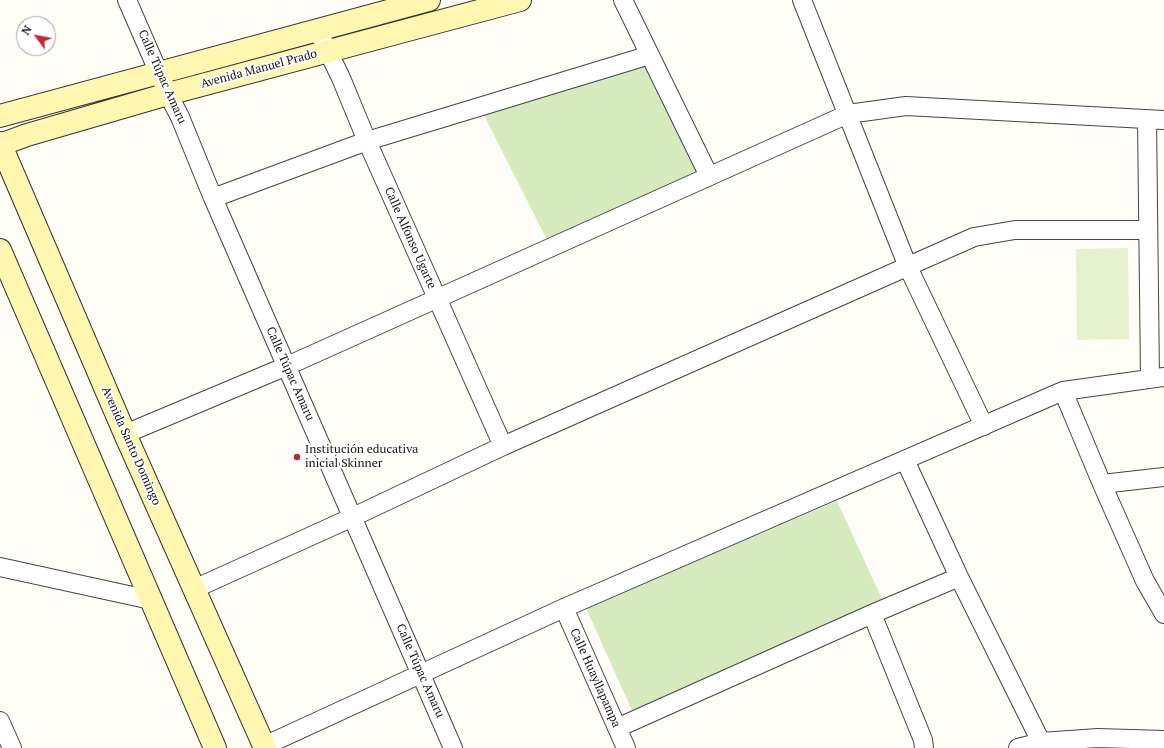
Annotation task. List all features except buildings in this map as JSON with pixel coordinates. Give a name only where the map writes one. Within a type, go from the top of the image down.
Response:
[{"type":"street","name":"Calle Túpac Amaru","points":[[127,0],[168,94],[180,116],[214,198],[453,748]]},
{"type":"street","name":"Avenida Manuel Prado","points":[[0,116],[429,0]]},
{"type":"street","name":"Avenida Manuel Prado","points":[[0,144],[168,94],[520,0]]},
{"type":"street","points":[[623,0],[709,176]]},
{"type":"street","points":[[802,0],[908,267],[984,426]]},
{"type":"street","name":"Calle Alfonso Ugarte","points":[[318,30],[341,78],[367,141],[503,446]]},
{"type":"street","points":[[214,198],[367,141],[650,55]]},
{"type":"street","points":[[125,434],[287,366],[848,114],[906,106],[1155,120],[1148,230],[1157,377],[1063,391],[564,608],[265,747]]},
{"type":"street","name":"Avenida Santo Domingo","points":[[0,144],[125,434],[265,747]]},
{"type":"street","points":[[194,589],[353,517],[503,446],[974,237],[1015,230],[1148,230]]},
{"type":"street","points":[[0,250],[215,748]]},
{"type":"street","points":[[1063,391],[1145,581],[1164,614]]},
{"type":"street","points":[[905,460],[959,577],[1041,742]]},
{"type":"street","points":[[1102,484],[1164,477]]},
{"type":"street","points":[[0,567],[151,600]]},
{"type":"street","points":[[617,728],[872,614],[959,577]]},
{"type":"street","name":"Calle Huayllapampa","points":[[564,608],[626,748]]},
{"type":"street","points":[[872,614],[923,740],[924,748]]},
{"type":"street","points":[[0,721],[12,748]]},
{"type":"street","points":[[1018,748],[1041,742],[1101,743],[1164,740]]},
{"type":"green space","points":[[644,64],[697,174],[548,242],[483,113]]},
{"type":"green space","points":[[1128,248],[1129,339],[1077,340],[1076,249]]},
{"type":"green space","points":[[837,501],[882,599],[634,715],[586,608]]},
{"type":"place","name":"Institución educativa inicial Skinner","points":[[297,457]]}]
